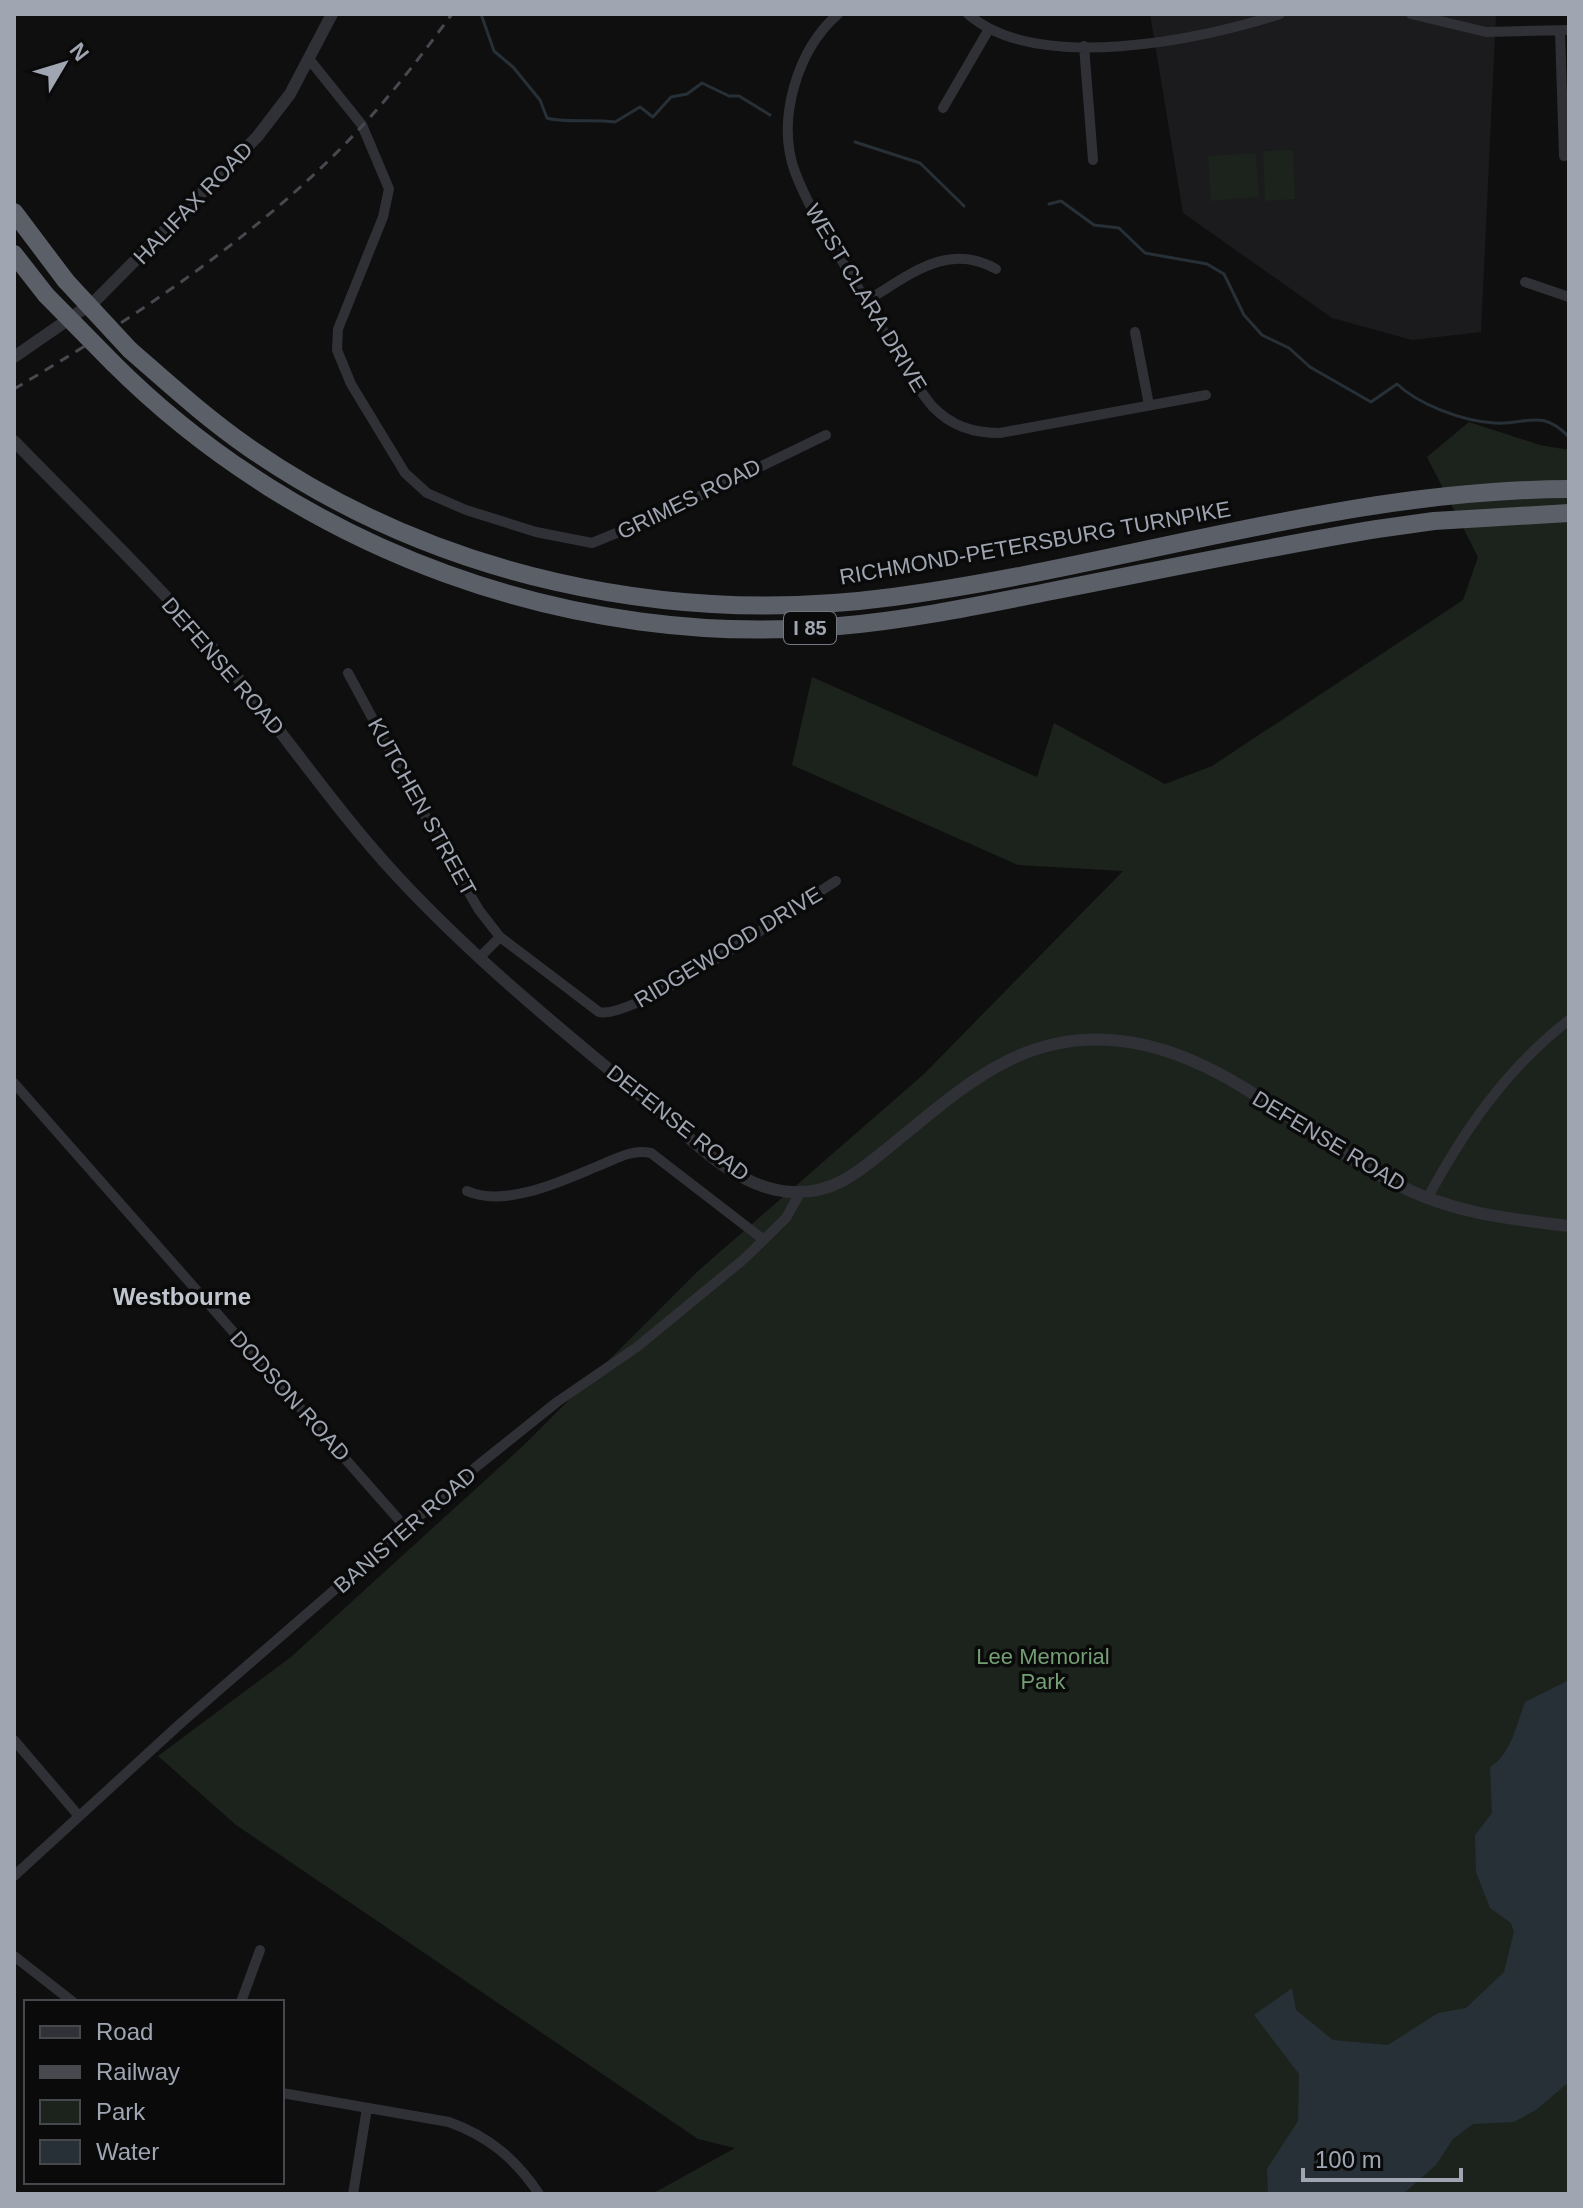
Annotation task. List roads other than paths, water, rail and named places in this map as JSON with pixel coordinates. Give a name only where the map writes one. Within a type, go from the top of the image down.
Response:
[{"type":"highway","name":"RICHMOND-PETERSBURG TURNPIKE","points":[[14,212],[66,281],[130,350],[246,446],[378,521],[456,553],[532,576],[597,591],[686,603],[794,606],[896,597],[1325,514],[1483,493],[1569,489]]},
{"type":"highway","name":"I 85","points":[[14,254],[46,295],[152,403],[234,465],[304,509],[385,550],[446,574],[559,608],[663,625],[776,630],[889,621],[1363,531],[1450,520],[1569,513]]},
{"type":"street","name":"HALIFAX ROAD","points":[[14,357],[95,301],[179,219],[264,129],[290,94],[332,14]]},
{"type":"street","name":"WEST CLARA DRIVE","points":[[838,14],[819,34],[802,64],[790,105],[794,170],[808,201],[866,301],[932,406],[954,424],[986,433],[1021,431],[1206,395]]},
{"type":"street","points":[[968,14],[989,29],[1044,46],[1084,46],[1207,35],[1280,14]]},
{"type":"street","points":[[1411,14],[1486,32],[1564,30],[1564,156]]},
{"type":"street","points":[[943,108],[989,29]]},
{"type":"street","points":[[1084,46],[1093,160]]},
{"type":"street","name":"GRIMES ROAD","points":[[309,59],[362,125],[389,189],[383,217],[338,329],[337,350],[351,384],[405,473],[427,493],[508,523],[592,543],[658,516],[826,435]]},
{"type":"street","points":[[866,301],[916,272],[954,257],[972,258],[996,269]]},
{"type":"street","points":[[1525,282],[1569,297]]},
{"type":"street","points":[[1135,332],[1149,405]]},
{"type":"street","name":"DEFENSE ROAD","points":[[14,441],[216,652],[376,853],[479,958],[731,1170],[760,1185],[800,1193],[842,1184],[964,1085],[993,1067],[1041,1047],[1104,1040],[1152,1047],[1199,1066],[1248,1091],[1372,1171],[1427,1199],[1487,1217],[1569,1226]]},
{"type":"street","name":"KUTCHEN STREET","points":[[348,673],[441,845],[479,910],[500,937]]},
{"type":"street","name":"RIDGEWOOD DRIVE","points":[[500,937],[596,1010],[613,1013],[770,926],[836,881]]},
{"type":"street","points":[[479,958],[500,937]]},
{"type":"street","points":[[1427,1199],[1474,1119],[1535,1049],[1569,1020]]},
{"type":"street","name":"DODSON ROAD","points":[[14,1083],[407,1529]]},
{"type":"street","points":[[467,1191],[497,1197],[559,1181],[632,1152],[651,1153],[764,1240]]},
{"type":"street","name":"BANISTER ROAD","points":[[14,1876],[78,1815],[511,1438],[637,1347],[764,1240],[786,1218],[800,1193]]},
{"type":"street","points":[[14,1740],[78,1815]]},
{"type":"street","points":[[242,2000],[260,1950]]},
{"type":"street","points":[[14,1956],[70,2000]]},
{"type":"street","points":[[284,2093],[449,2122],[469,2129],[503,2151],[539,2194]]},
{"type":"street","points":[[353,2194],[367,2108]]},
{"type":"water","points":[[1569,1680],[1569,2082],[1536,2110],[1514,2122],[1473,2124],[1453,2139],[1436,2165],[1403,2194],[1268,2194],[1267,2169],[1298,2121],[1299,2074],[1254,2015],[1292,1988],[1296,2010],[1333,2040],[1388,2045],[1438,2013],[1466,2008],[1504,1972],[1514,1932],[1511,1923],[1490,1908],[1476,1872],[1475,1835],[1492,1813],[1490,1767],[1508,1747],[1525,1702]]},
{"type":"waterway","points":[[481,14],[494,51],[513,67],[540,100],[547,118],[615,122],[640,107],[653,117],[671,97],[687,94],[702,83],[729,96],[739,96],[770,115]]},
{"type":"waterway","points":[[855,142],[920,163],[964,206]]},
{"type":"waterway","points":[[1049,204],[1061,201],[1094,225],[1119,228],[1145,253],[1207,264],[1224,274],[1244,315],[1262,335],[1289,348],[1310,367],[1371,402],[1397,384],[1417,399],[1455,415],[1494,423],[1542,420],[1569,437]]},
{"type":"railway","points":[[14,389],[154,301],[286,200],[376,111],[452,14]]},
{"type":"district","name":"Westbourne","points":[[182,1296]]},
{"type":"park label","name":"Lee Memorial Park","points":[[1043,1668]]}]
